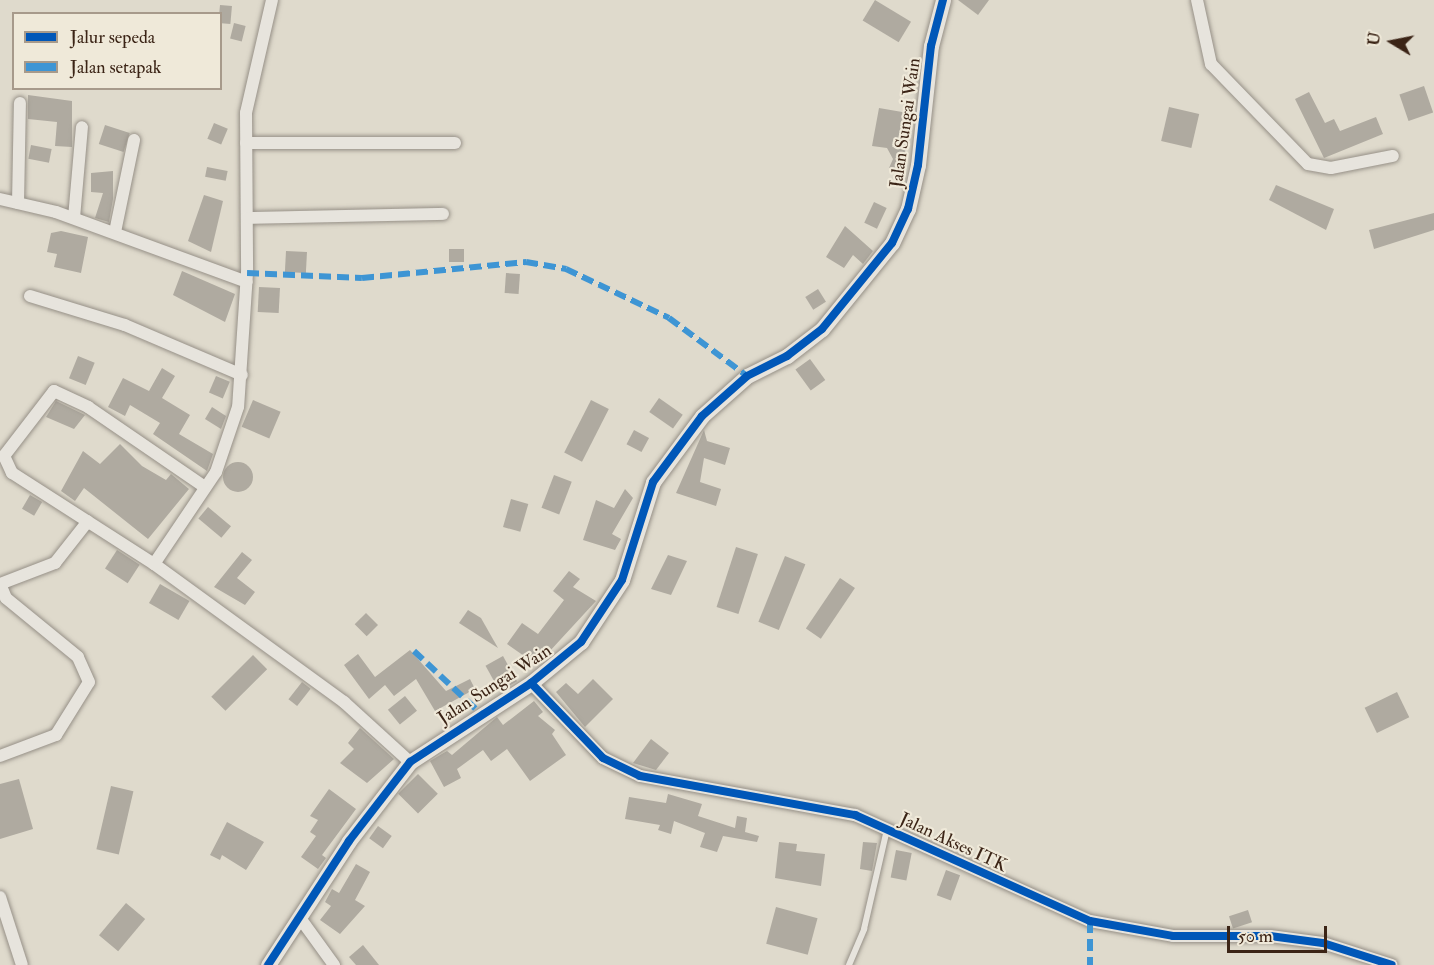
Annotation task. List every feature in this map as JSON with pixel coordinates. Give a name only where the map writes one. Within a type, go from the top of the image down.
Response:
[{"type":"street","points":[[154,564],[206,487],[230,436],[242,375],[247,282],[248,96],[272,0]]},
{"type":"street","name":"Jalan Sungai Wain","points":[[268,965],[349,841],[410,762],[531,683],[569,654],[605,611],[622,580],[653,482],[695,424],[747,376],[787,356],[822,329],[892,243],[908,209],[918,165],[931,46],[944,0]]},
{"type":"street","points":[[1197,0],[1210,64],[1308,164],[1331,168],[1393,156]]},
{"type":"street","points":[[18,203],[20,103]]},
{"type":"street","points":[[74,218],[82,127]]},
{"type":"street","points":[[115,232],[134,140]]},
{"type":"street","points":[[246,143],[455,143]]},
{"type":"street","points":[[0,199],[74,218],[247,282]]},
{"type":"street","points":[[247,218],[443,214]]},
{"type":"street","points":[[30,296],[125,325],[242,375]]},
{"type":"street","points":[[206,487],[88,407],[52,392],[3,461],[12,473],[154,564],[344,702],[410,762]]},
{"type":"street","points":[[0,756],[56,735],[89,682],[78,657],[6,598],[0,584],[55,563],[87,521]]},
{"type":"street","name":"Jalan Akses ITK","points":[[531,683],[561,719],[616,767],[669,783],[829,807],[887,830],[1090,921],[1173,936],[1270,936],[1323,943],[1392,965]]},
{"type":"street","points":[[0,897],[22,965]]},
{"type":"street","points":[[300,918],[334,965]]},
{"type":"lane","points":[[849,965],[864,929],[887,830]]},
{"type":"building","points":[[875,0],[911,22],[899,42],[863,21]]},
{"type":"building","points":[[958,0],[989,0],[978,15]]},
{"type":"building","points":[[220,5],[232,6],[230,24],[222,23]]},
{"type":"building","points":[[234,23],[246,26],[242,41],[230,39]]},
{"type":"building","points":[[1424,86],[1433,112],[1409,121],[1399,94]]},
{"type":"building","points":[[1309,92],[1325,123],[1334,119],[1340,131],[1376,117],[1383,134],[1324,158],[1295,99]]},
{"type":"building","points":[[28,95],[72,101],[72,147],[55,146],[57,122],[28,119]]},
{"type":"building","points":[[1169,107],[1199,114],[1191,148],[1161,141]]},
{"type":"building","points":[[879,108],[908,113],[905,130],[910,131],[901,170],[889,168],[893,159],[887,148],[872,146]]},
{"type":"building","points":[[214,123],[228,129],[221,145],[207,139]]},
{"type":"building","points":[[105,125],[130,133],[124,152],[99,144]]},
{"type":"building","points":[[31,145],[52,149],[49,163],[28,159]]},
{"type":"building","points":[[207,167],[228,171],[226,181],[205,177]]},
{"type":"building","points":[[113,171],[113,199],[109,222],[95,218],[103,193],[91,192],[91,173]]},
{"type":"building","points":[[1276,185],[1334,209],[1326,230],[1269,200]]},
{"type":"building","points":[[204,195],[223,201],[211,252],[188,241]]},
{"type":"building","points":[[874,202],[887,208],[877,229],[864,223]]},
{"type":"building","points":[[1434,213],[1434,230],[1374,249],[1369,230]]},
{"type":"building","points":[[845,226],[873,251],[863,264],[853,255],[844,268],[826,257]]},
{"type":"building","points":[[61,231],[88,237],[81,273],[54,267],[57,254],[47,252],[51,233]]},
{"type":"building","points":[[449,249],[464,249],[464,262],[449,262]]},
{"type":"building","points":[[286,251],[307,252],[306,273],[285,272]]},
{"type":"building","points":[[182,271],[235,294],[225,322],[173,295]]},
{"type":"building","points":[[506,273],[520,274],[519,294],[505,293]]},
{"type":"building","points":[[259,287],[280,288],[279,313],[258,312]]},
{"type":"building","points":[[818,289],[826,302],[813,310],[805,297]]},
{"type":"building","points":[[78,356],[95,363],[86,385],[69,378]]},
{"type":"building","points":[[810,359],[825,380],[811,391],[795,370]]},
{"type":"building","points":[[162,368],[175,376],[162,398],[190,415],[179,434],[213,454],[207,471],[153,434],[160,423],[130,405],[125,416],[108,407],[123,378],[149,391]]},
{"type":"building","points":[[216,376],[230,382],[223,398],[209,393]]},
{"type":"building","points":[[659,398],[683,415],[673,429],[649,412]]},
{"type":"building","points":[[253,400],[281,412],[269,438],[242,427]]},
{"type":"building","points":[[591,400],[609,409],[582,462],[564,453]]},
{"type":"building","points":[[56,401],[85,415],[74,429],[46,417]]},
{"type":"building","points":[[212,407],[226,416],[221,429],[205,419]]},
{"type":"building","points":[[634,430],[649,438],[641,452],[626,444]]},
{"type":"building","points":[[704,430],[707,441],[730,448],[725,465],[704,458],[700,482],[721,489],[716,506],[676,493]]},
{"type":"building","points":[[120,444],[142,466],[166,480],[171,474],[189,489],[148,539],[84,488],[75,501],[61,491],[83,451],[100,464]]},
{"type":"building","points":[[238,462],[248,467],[253,477],[248,487],[238,492],[228,487],[223,477],[228,467]]},
{"type":"building","points":[[554,475],[572,482],[559,514],[541,508]]},
{"type":"building","points":[[625,489],[633,498],[612,534],[621,539],[615,550],[583,540],[596,500],[614,508]]},
{"type":"building","points":[[30,495],[42,502],[34,516],[22,509]]},
{"type":"building","points":[[511,499],[528,504],[520,532],[503,527]]},
{"type":"building","points":[[208,507],[231,526],[221,538],[198,518]]},
{"type":"building","points":[[736,547],[758,554],[738,614],[717,607]]},
{"type":"building","points":[[117,550],[140,565],[128,583],[105,568]]},
{"type":"building","points":[[242,552],[252,560],[237,578],[255,592],[245,605],[214,587]]},
{"type":"building","points":[[668,555],[687,561],[671,595],[651,589]]},
{"type":"building","points":[[785,556],[805,564],[779,630],[758,622]]},
{"type":"building","points":[[569,571],[580,579],[573,587],[596,601],[537,665],[507,644],[522,623],[538,634],[564,600],[553,591]]},
{"type":"building","points":[[840,578],[855,588],[821,639],[806,629]]},
{"type":"building","points":[[160,584],[189,601],[178,620],[149,603]]},
{"type":"building","points":[[468,610],[481,618],[498,648],[459,623]]},
{"type":"building","points":[[366,613],[378,625],[367,636],[355,624]]},
{"type":"building","points":[[410,650],[446,691],[470,679],[475,689],[435,711],[416,679],[394,696],[385,685],[369,699],[344,665],[358,654],[375,677]]},
{"type":"building","points":[[253,655],[267,669],[225,711],[211,697]]},
{"type":"building","points":[[503,656],[517,681],[500,691],[486,666]]},
{"type":"building","points":[[593,679],[613,699],[585,727],[556,692],[566,683],[578,694]]},
{"type":"building","points":[[302,682],[311,689],[297,706],[288,699]]},
{"type":"building","points":[[1397,692],[1409,717],[1377,733],[1365,708]]},
{"type":"building","points":[[405,696],[417,711],[400,725],[388,710]]},
{"type":"building","points":[[534,701],[543,712],[538,716],[555,730],[552,734],[566,755],[530,781],[507,749],[491,761],[483,750],[457,769],[461,778],[444,787],[430,761],[447,751],[452,755],[497,717],[503,725]]},
{"type":"building","points":[[360,728],[394,759],[367,783],[340,763],[354,749],[348,743]]},
{"type":"building","points":[[651,739],[669,753],[656,770],[633,763]]},
{"type":"building","points":[[418,774],[438,794],[418,814],[398,794]]},
{"type":"building","points":[[19,779],[33,829],[0,839],[0,784]]},
{"type":"building","points":[[111,786],[133,791],[119,855],[96,849]]},
{"type":"building","points":[[329,789],[356,809],[322,855],[326,858],[318,869],[301,857],[316,836],[310,832],[318,820],[310,816]]},
{"type":"building","points":[[668,794],[702,804],[698,816],[735,828],[737,816],[747,818],[745,832],[759,836],[757,842],[723,836],[717,852],[700,847],[705,833],[674,821],[671,834],[658,830],[660,825],[625,819],[629,797],[666,803]]},
{"type":"building","points":[[227,822],[264,842],[246,870],[222,855],[220,860],[210,855]]},
{"type":"building","points":[[378,826],[392,836],[383,848],[369,838]]},
{"type":"building","points":[[779,842],[797,844],[796,851],[825,854],[821,886],[775,878]]},
{"type":"building","points":[[863,842],[877,843],[872,871],[860,869]]},
{"type":"building","points":[[896,850],[912,853],[906,881],[891,877]]},
{"type":"building","points":[[356,864],[370,872],[355,900],[365,906],[340,934],[320,920],[331,906],[325,902],[332,889],[339,893]]},
{"type":"building","points":[[946,870],[960,875],[951,901],[937,895]]},
{"type":"building","points":[[126,903],[145,919],[118,951],[99,935]]},
{"type":"building","points":[[776,907],[818,918],[808,955],[766,944]]},
{"type":"building","points":[[1248,910],[1252,922],[1233,929],[1229,916]]},
{"type":"building","points":[[363,945],[379,965],[356,965],[349,957]]},
{"type":"marked path","points":[[247,273],[362,278],[526,262],[566,269],[669,318],[747,376]]},
{"type":"marked path","points":[[414,651],[480,713]]},
{"type":"marked path","points":[[1090,921],[1090,965]]},
{"type":"cycle path","points":[[268,965],[349,841],[410,762],[531,683],[581,642],[622,580],[653,482],[702,416],[747,376],[787,356],[822,329],[892,243],[908,209],[918,165],[931,46],[943,0]]},
{"type":"cycle path","points":[[531,683],[603,758],[640,776],[855,815],[1090,921],[1173,936],[1270,936],[1323,943],[1392,965]]}]
